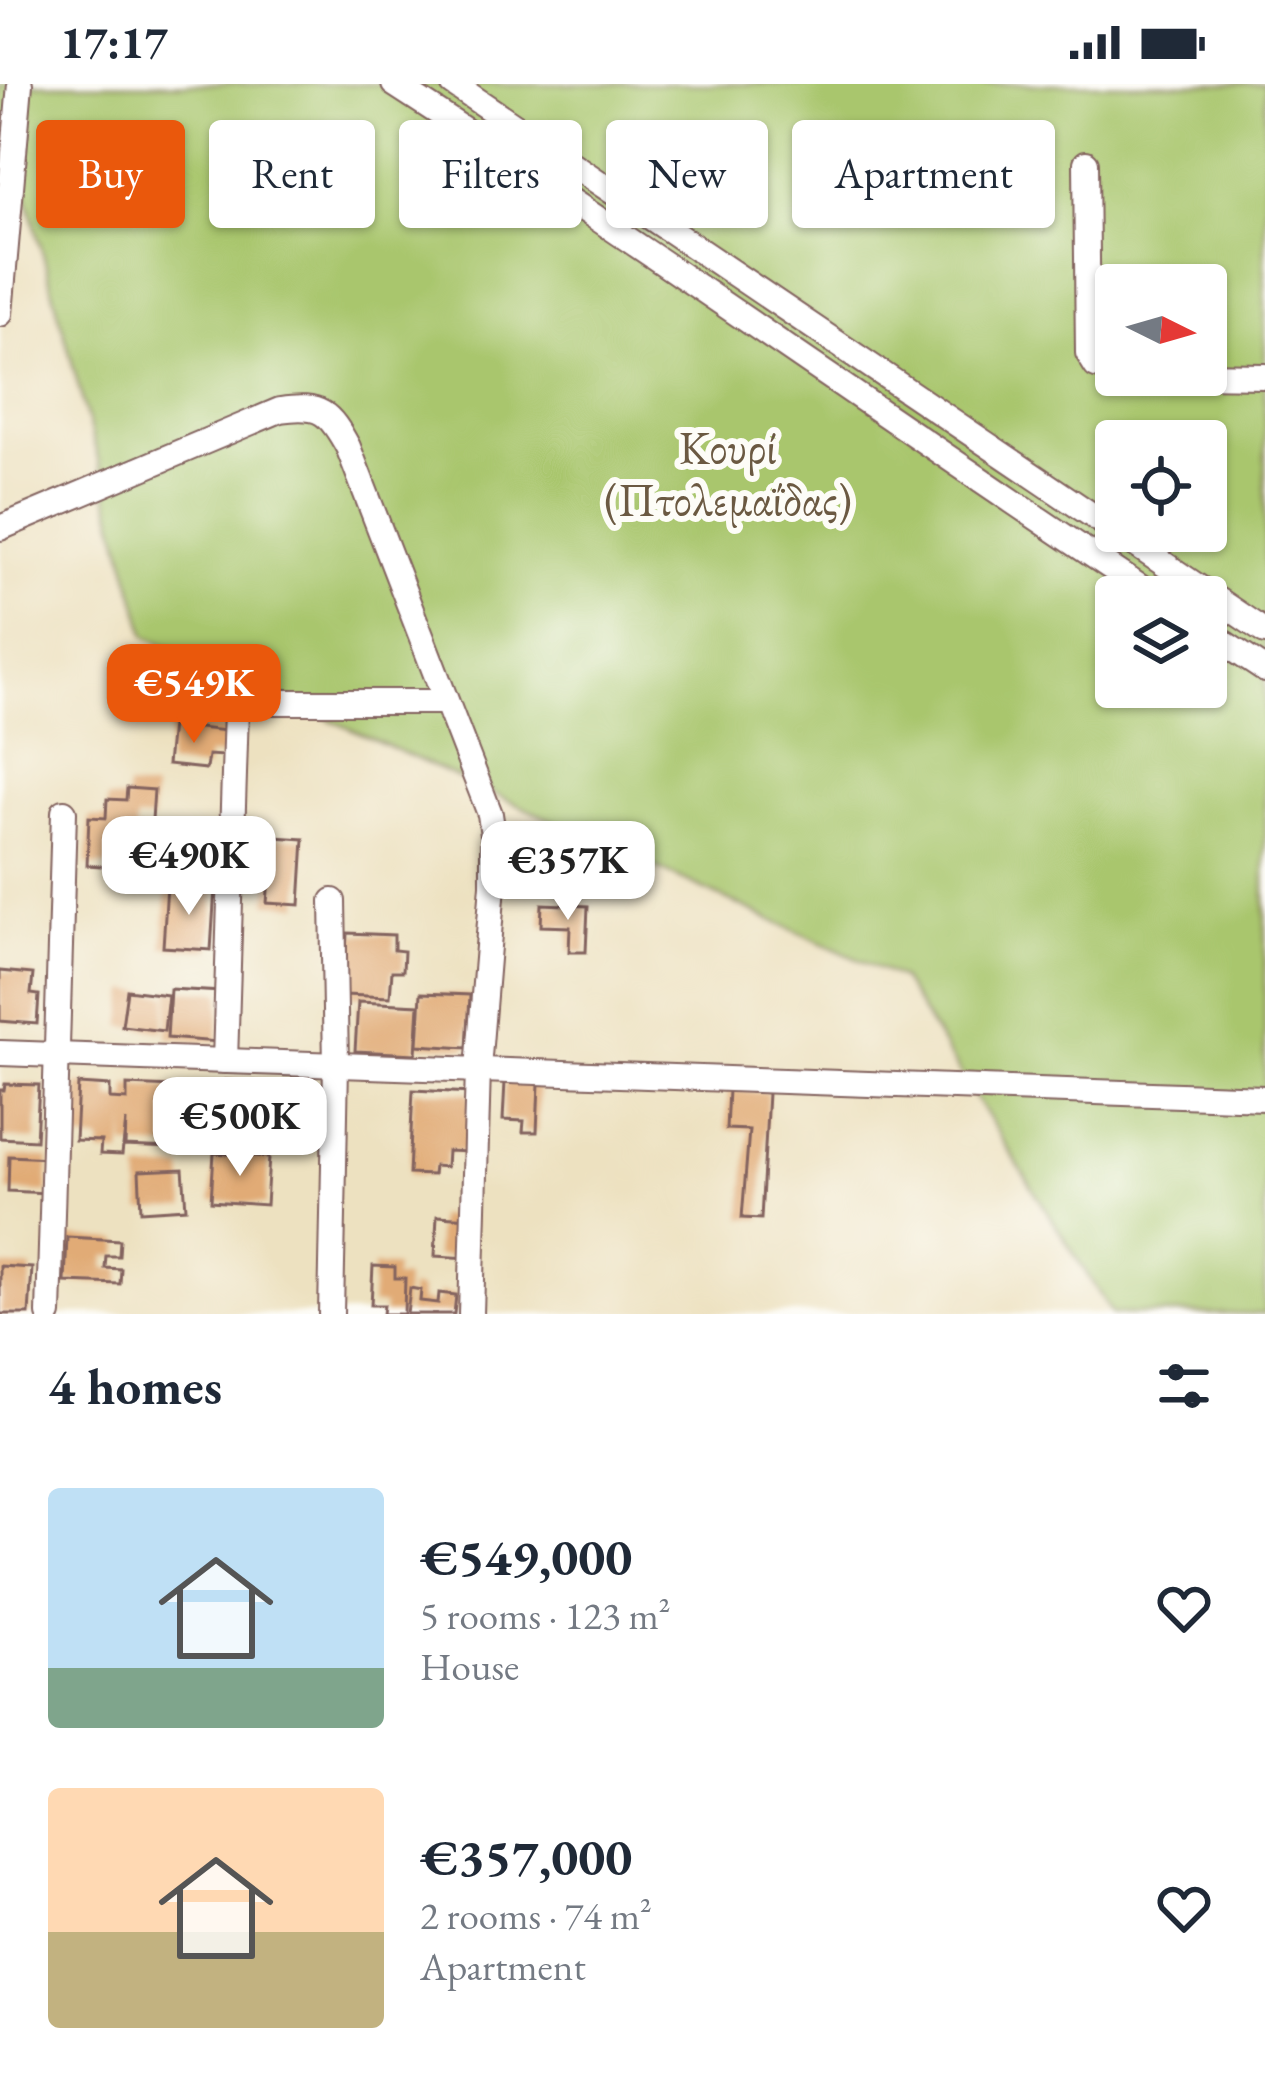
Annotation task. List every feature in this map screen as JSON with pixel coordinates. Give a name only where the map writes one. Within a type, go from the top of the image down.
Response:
[{"type":"street","points":[[0,314],[20,84]]},
{"type":"street","points":[[394,84],[1123,576]]},
{"type":"street","points":[[453,84],[1265,632]]},
{"type":"street","points":[[1086,163],[1088,353],[1095,364]]},
{"type":"street","points":[[1227,375],[1265,376]]},
{"type":"street","points":[[0,528],[280,410],[318,410],[333,421],[348,447],[490,814],[493,885],[478,1069],[471,1314]]},
{"type":"street","points":[[1227,645],[1265,670]]},
{"type":"street","points":[[225,1060],[236,710],[244,704],[271,702],[445,702]]},
{"type":"street","points":[[49,1314],[64,812]]},
{"type":"street","points":[[331,1314],[336,1065],[333,901]]},
{"type":"street","points":[[0,1053],[1265,1098]]},
{"type":"green space","name":"Κουρί (Πτολεμαΐδας)","points":[[0,84],[1265,84],[1265,1314],[1112,1314],[901,979],[146,636],[9,129],[0,121]]},
{"type":"building","points":[[171,725],[226,731],[223,756],[208,755],[206,769],[167,765]]},
{"type":"building","points":[[127,788],[154,790],[152,820],[136,819],[133,868],[87,865],[89,817],[106,818],[107,799],[126,800]]},
{"type":"building","points":[[259,836],[304,839],[300,905],[267,903],[269,878],[256,877]]},
{"type":"building","points":[[167,885],[215,888],[211,950],[163,947]]},
{"type":"building","points":[[542,904],[588,906],[586,952],[569,952],[570,927],[541,926]]},
{"type":"building","points":[[347,933],[394,935],[394,950],[404,951],[403,971],[392,971],[390,997],[344,995]]},
{"type":"building","points":[[0,971],[33,974],[31,994],[39,995],[37,1024],[0,1021]]},
{"type":"building","points":[[170,989],[221,992],[218,1042],[167,1038]]},
{"type":"building","points":[[127,990],[168,995],[164,1031],[122,1026]]},
{"type":"building","points":[[421,993],[470,995],[467,1048],[418,1045]]},
{"type":"building","points":[[358,1002],[419,1005],[416,1054],[355,1051]]},
{"type":"building","points":[[225,1080],[265,1082],[263,1124],[222,1122]]},
{"type":"building","points":[[505,1082],[539,1083],[537,1132],[523,1132],[524,1121],[503,1120]]},
{"type":"building","points":[[5,1084],[39,1085],[36,1140],[0,1138],[0,1090]]},
{"type":"building","points":[[78,1084],[110,1086],[110,1099],[127,1100],[127,1085],[198,1088],[195,1149],[125,1146],[126,1121],[122,1155],[100,1154],[101,1141],[75,1140]]},
{"type":"building","points":[[413,1090],[471,1093],[469,1152],[447,1151],[446,1167],[434,1166],[433,1175],[409,1174]]},
{"type":"building","points":[[728,1090],[768,1093],[761,1219],[742,1218],[749,1130],[726,1129]]},
{"type":"building","points":[[214,1153],[269,1157],[266,1205],[211,1201]]},
{"type":"building","points":[[9,1156],[49,1158],[47,1193],[8,1191]]},
{"type":"building","points":[[183,1169],[186,1208],[141,1211],[139,1171]]},
{"type":"building","points":[[437,1216],[472,1218],[469,1258],[435,1256]]},
{"type":"building","points":[[67,1237],[120,1240],[119,1256],[106,1256],[105,1268],[121,1269],[120,1284],[65,1282]]},
{"type":"building","points":[[0,1266],[32,1268],[29,1314],[0,1314]]},
{"type":"building","points":[[373,1266],[395,1267],[395,1278],[405,1278],[404,1314],[383,1314],[384,1305],[371,1305]]},
{"type":"building","points":[[410,1288],[421,1290],[420,1301],[438,1303],[439,1293],[456,1295],[454,1314],[407,1314]]}]
